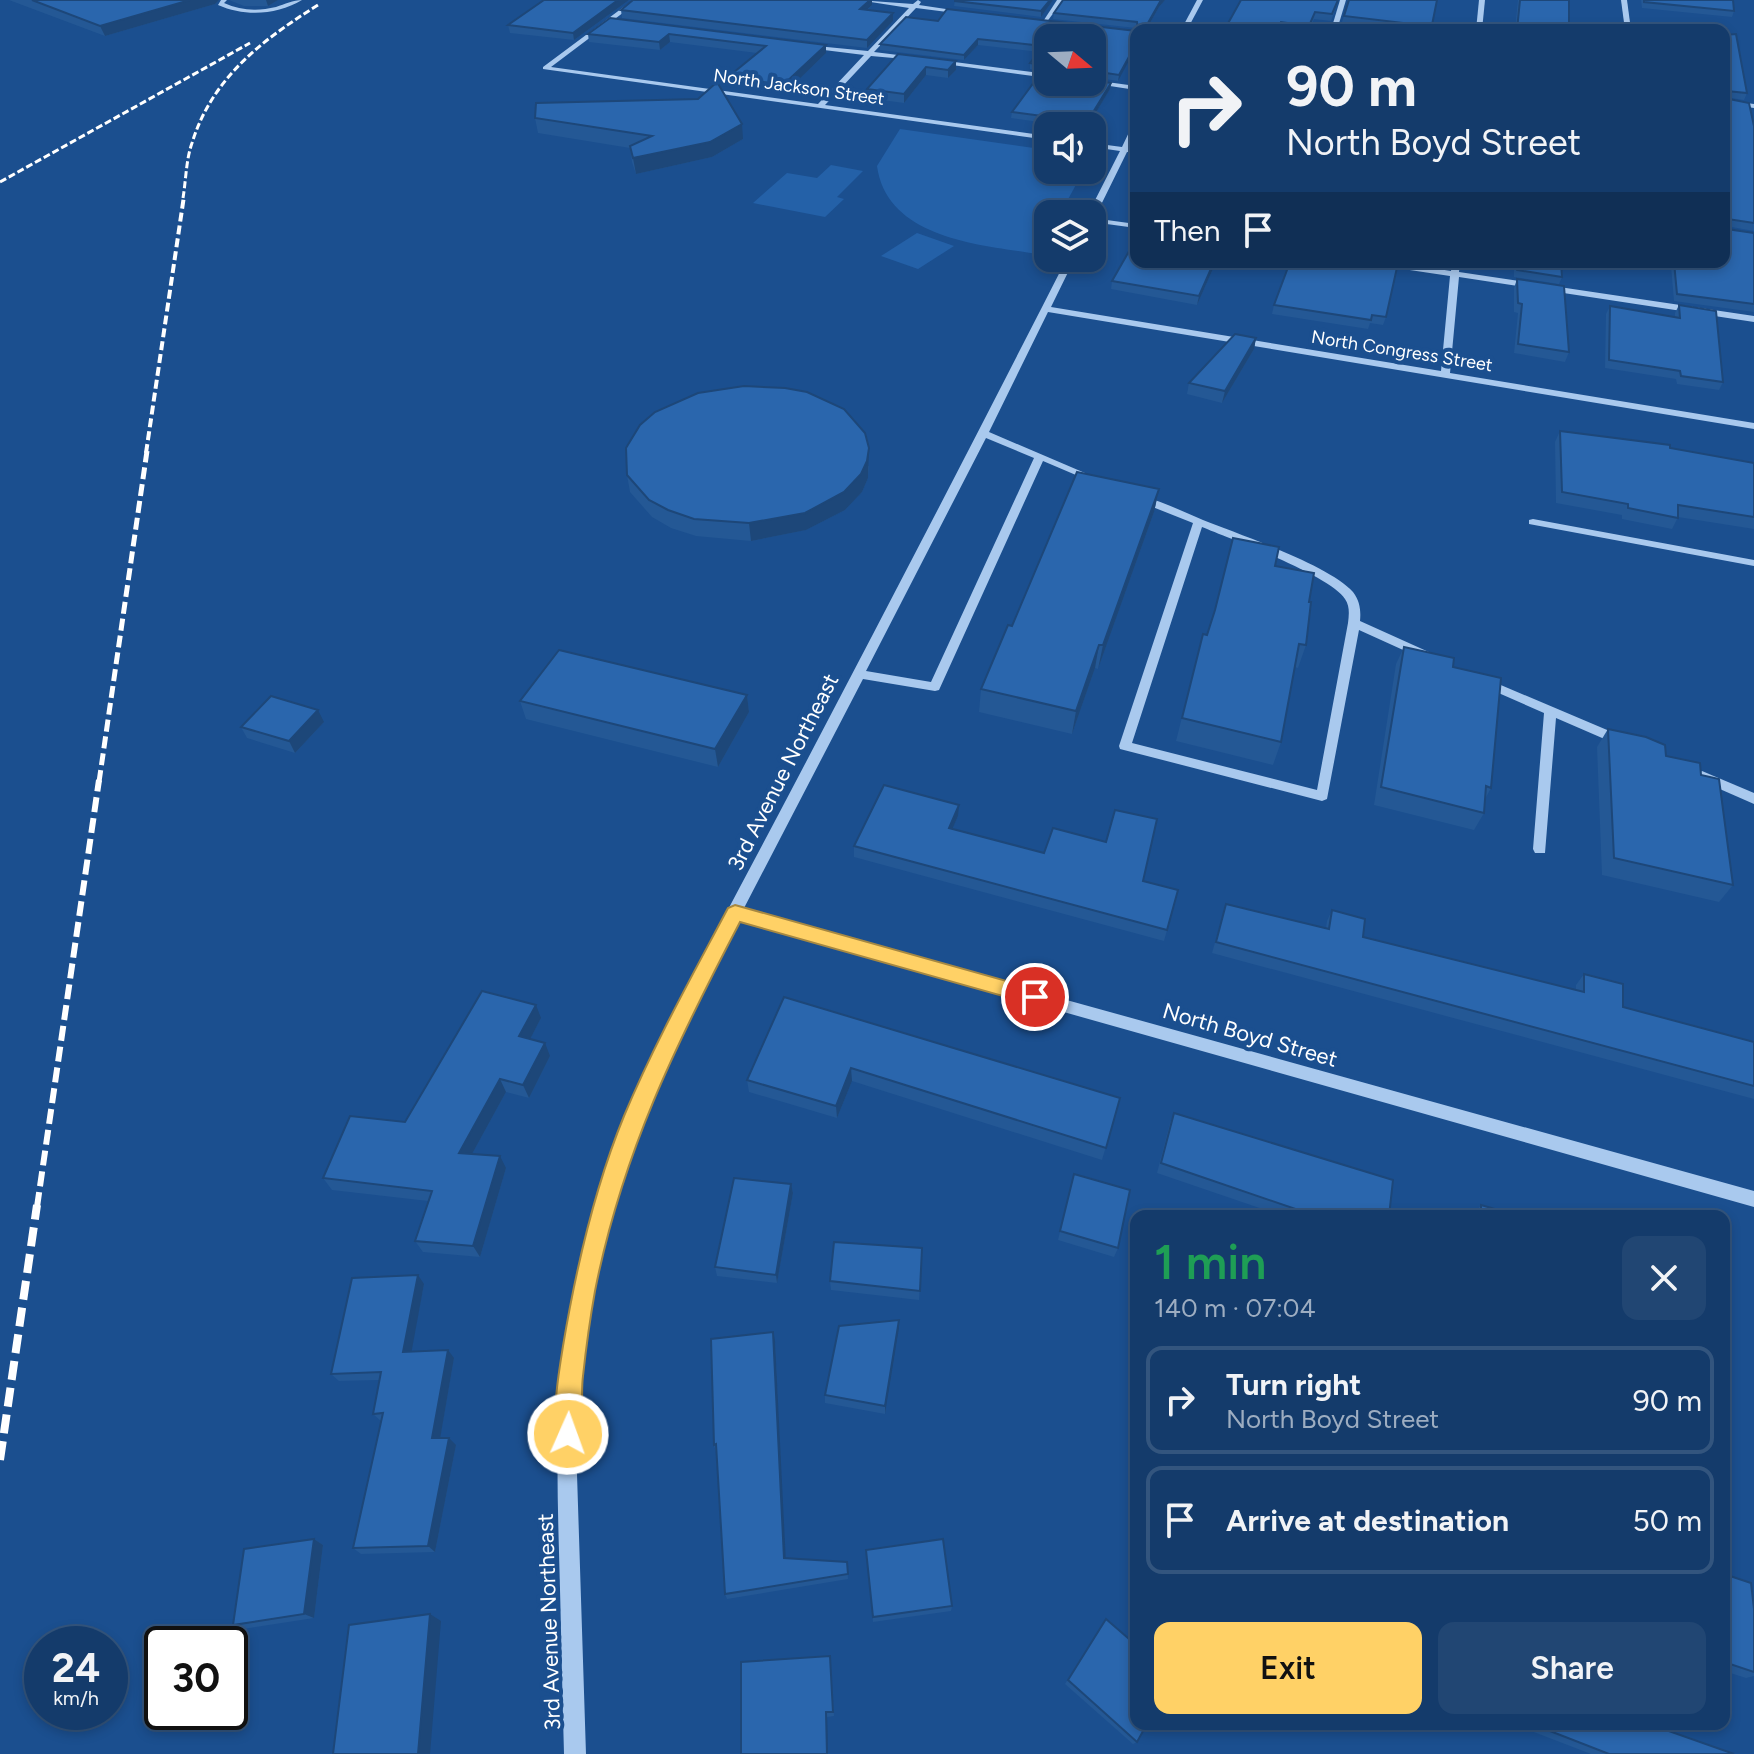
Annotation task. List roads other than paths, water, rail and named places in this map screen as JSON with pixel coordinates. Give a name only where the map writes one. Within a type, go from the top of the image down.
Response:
[{"type":"street","points":[[224,0],[220,4],[225,7],[260,12],[282,9],[299,0]]},
{"type":"street","points":[[609,21],[637,0]]},
{"type":"street","points":[[861,0],[917,3],[972,13]]},
{"type":"street","points":[[1044,22],[1060,0]]},
{"type":"street","points":[[1187,24],[1200,0]]},
{"type":"street","points":[[1336,24],[1343,0]]},
{"type":"street","points":[[1480,24],[1482,0]]},
{"type":"street","points":[[1624,0],[1627,24]]},
{"type":"street","points":[[820,106],[917,3]]},
{"type":"street","points":[[1029,20],[1059,24]]},
{"type":"street","points":[[609,21],[624,23]]},
{"type":"street","name":"North Jackson Street","points":[[609,21],[545,68],[1034,136]]},
{"type":"street","points":[[793,44],[1034,74]]},
{"type":"street","points":[[1106,84],[1130,87]]},
{"type":"street","points":[[1730,103],[1754,106]]},
{"type":"street","points":[[1100,200],[1130,138]]},
{"type":"street","points":[[1106,147],[1130,150]]},
{"type":"street","points":[[1106,220],[1130,225]]},
{"type":"street","points":[[1416,268],[1754,319]]},
{"type":"street","points":[[1445,374],[1456,268]]},
{"type":"street","name":"3rd Avenue Northeast","points":[[575,1754],[567,1490],[570,1378],[584,1291],[608,1192],[634,1117],[671,1034],[1064,272]]},
{"type":"street","name":"North Congress Street","points":[[1045,309],[1754,426]]},
{"type":"street","points":[[983,433],[1112,487]]},
{"type":"street","points":[[859,674],[935,687],[1040,456]]},
{"type":"street","points":[[1126,493],[1309,569],[1347,592],[1356,610],[1322,796],[1125,746],[1198,523]]},
{"type":"street","points":[[1533,522],[1754,563]]},
{"type":"street","points":[[1354,623],[1438,661]]},
{"type":"street","points":[[1466,673],[1637,748]]},
{"type":"street","points":[[1540,849],[1550,711]]},
{"type":"street","points":[[1696,773],[1754,799]]},
{"type":"street","name":"North Boyd Street","points":[[735,913],[1754,1199]]},
{"type":"railway","points":[[183,198],[190,150],[212,99],[259,47],[318,5]]},
{"type":"railway","points":[[0,182],[250,43]]},
{"type":"railway","points":[[146,453],[184,196]]},
{"type":"railway","points":[[99,782],[147,451]]},
{"type":"railway","points":[[37,1207],[99,780]]},
{"type":"railway","points":[[0,1460],[37,1205]]}]
